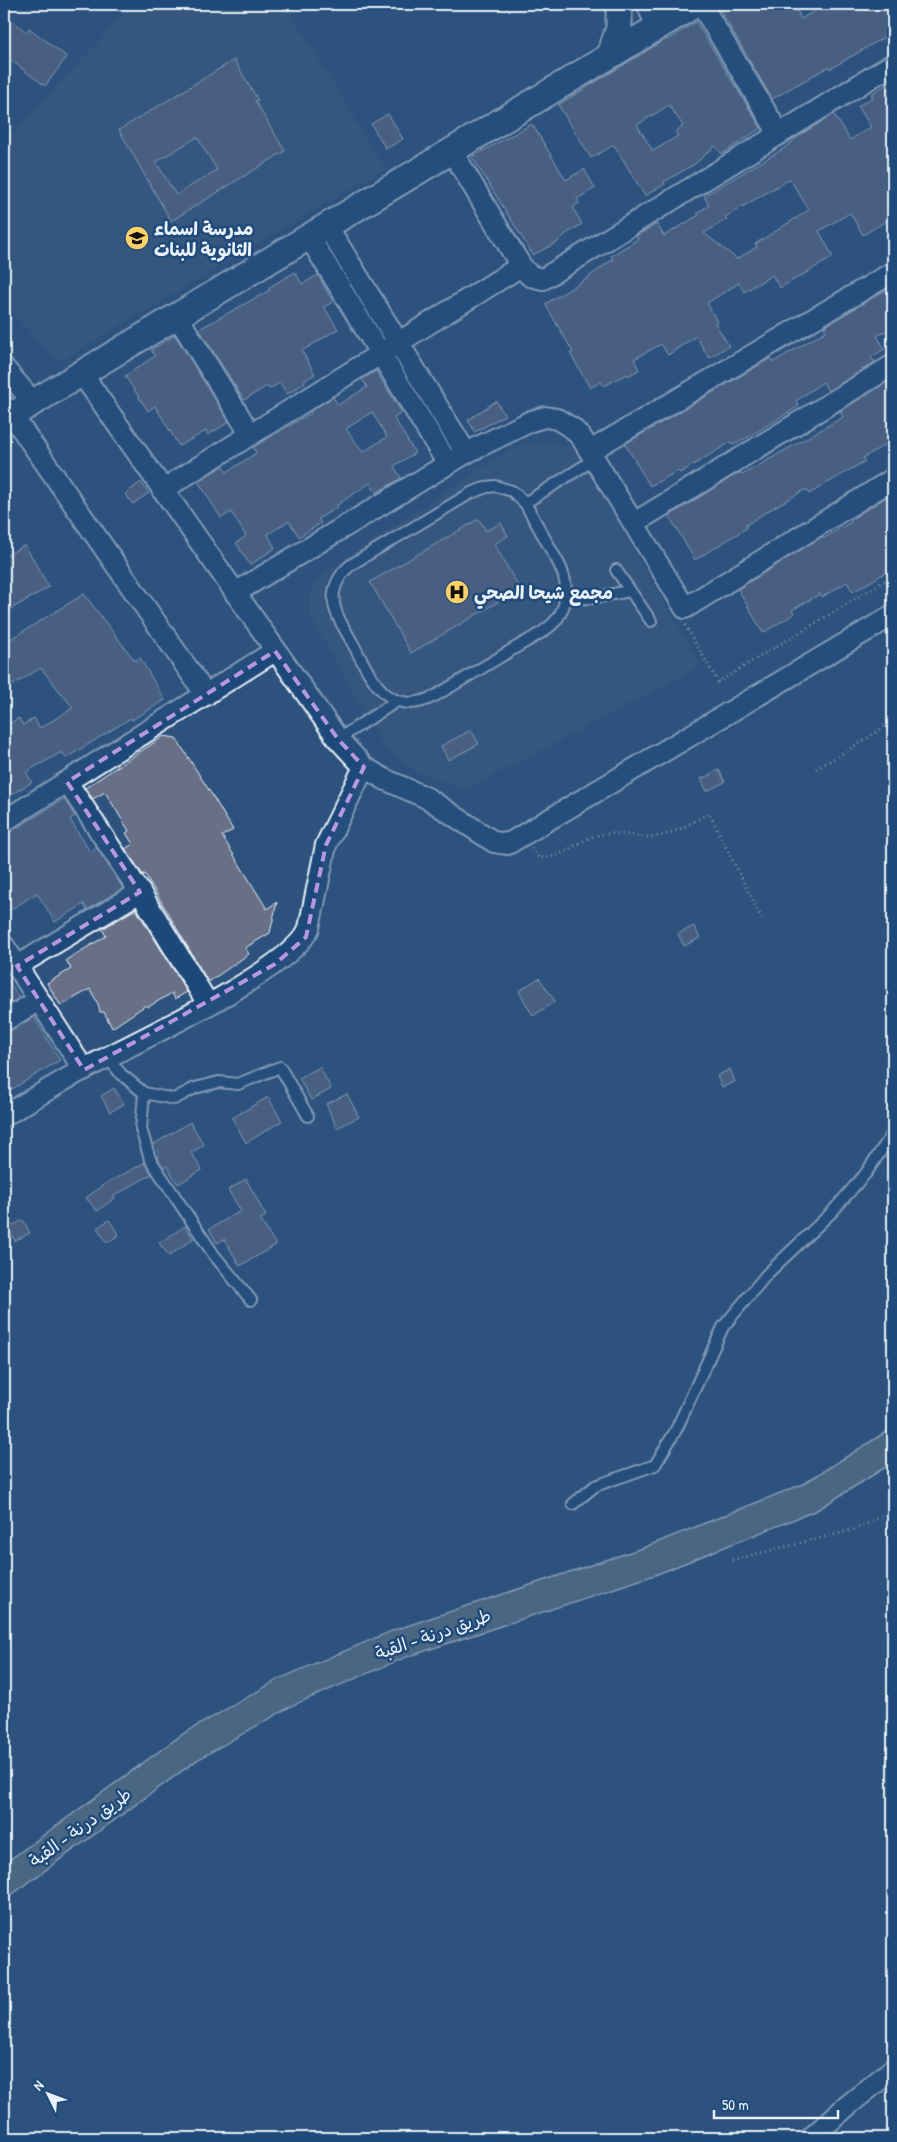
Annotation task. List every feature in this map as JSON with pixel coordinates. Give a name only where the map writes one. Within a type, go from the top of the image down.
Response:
[{"type":"main road","name":"طريق درنة - القبة","points":[[4,1882],[190,1747],[286,1692],[399,1644],[650,1561],[801,1500],[893,1445]]},
{"type":"street","points":[[610,55],[619,28],[619,4]]},
{"type":"street","points":[[630,4],[651,22]]},
{"type":"street","points":[[206,695],[7,414],[34,402],[82,374],[610,55],[651,22],[696,4]]},
{"type":"street","points":[[701,4],[779,134]]},
{"type":"street","points":[[452,151],[521,266],[530,276],[543,279],[893,64]]},
{"type":"street","points":[[318,232],[389,348],[448,464]]},
{"type":"street","points":[[162,490],[521,266]]},
{"type":"street","points":[[593,455],[893,272]]},
{"type":"street","points":[[177,316],[250,435]]},
{"type":"street","points":[[389,348],[466,453]]},
{"type":"street","points":[[634,523],[893,364]]},
{"type":"street","points":[[4,368],[34,402]]},
{"type":"street","points":[[82,374],[338,739],[364,768],[428,798],[494,842],[508,844],[893,615]]},
{"type":"street","points":[[235,593],[466,453],[530,421],[545,417],[557,420],[572,428],[593,455],[685,608],[893,478]]},
{"type":"street","points":[[4,821],[276,651]]},
{"type":"street","points":[[4,1116],[107,1057],[208,1004],[275,964],[306,937],[326,845],[364,768]]},
{"type":"street","points":[[67,782],[140,892],[208,1004]]},
{"type":"street","points":[[17,966],[140,892]]},
{"type":"street","points":[[4,946],[84,1070]]},
{"type":"street","points":[[4,1021],[39,1000]]},
{"type":"street","points":[[811,2138],[893,2069]]},
{"type":"lane","points":[[525,503],[593,455]]},
{"type":"lane","points":[[487,487],[504,488],[512,491],[525,503],[563,572],[566,590],[565,599],[557,618],[541,632],[427,700],[407,703],[397,701],[376,686],[336,611],[334,592],[340,576],[352,564],[478,489],[487,487]]},
{"type":"lane","points":[[616,570],[651,621]]},
{"type":"lane","points":[[565,599],[592,598],[630,591]]},
{"type":"lane","points":[[338,739],[397,701]]},
{"type":"lane","points":[[107,1057],[121,1074],[144,1093],[174,1099],[195,1088],[219,1082],[238,1084],[280,1067],[308,1116]]},
{"type":"lane","points":[[144,1093],[141,1129],[150,1159],[214,1255],[251,1300]]},
{"type":"lane","points":[[573,1504],[594,1486],[656,1464],[676,1430],[722,1327],[767,1274],[832,1212],[866,1173],[893,1133]]},
{"type":"path","points":[[685,608],[681,618],[718,682],[893,576]]},
{"type":"path","points":[[816,769],[868,738],[893,720]]},
{"type":"path","points":[[522,836],[539,858],[553,858],[595,836],[616,832],[637,837],[651,837],[684,827],[709,813],[763,921]]},
{"type":"path","points":[[732,1560],[854,1530],[893,1512]]},
{"type":"highlighted area","points":[[275,651],[338,739],[364,767],[326,845],[306,937],[275,964],[84,1070],[17,966],[140,892],[67,782]]},
{"type":"shaded area","name":"مدرسة اسماء الثانوية للبنات","points":[[134,4],[286,4],[385,169],[60,362],[4,306],[4,142]]},
{"type":"shaded area","points":[[532,442],[573,447],[702,666],[467,789],[417,773],[384,748],[312,620],[309,603],[310,591],[324,572],[513,447]]},
{"type":"building","points":[[727,4],[794,4],[801,19],[826,4],[893,4],[893,25],[886,30],[888,35],[830,69],[828,67],[772,99],[719,8]]},
{"type":"building","points":[[4,14],[26,32],[29,28],[67,57],[45,86],[4,55]]},
{"type":"building","points":[[696,22],[761,128],[722,154],[715,146],[696,163],[645,196],[614,145],[591,158],[558,105]],"holes":[[[669,105],[683,126],[675,132],[678,136],[653,151],[637,125]]]},
{"type":"building","points":[[234,60],[258,100],[255,101],[285,151],[171,221],[119,130]],"holes":[[[197,137],[217,170],[176,195],[156,162]]]},
{"type":"building","points":[[893,80],[893,217],[863,235],[850,213],[819,231],[833,257],[780,288],[772,275],[744,292],[739,283],[707,303],[717,322],[715,323],[729,346],[709,358],[696,336],[668,355],[661,344],[634,359],[639,370],[604,386],[601,382],[590,388],[570,353],[573,352],[545,304],[583,281],[613,259],[611,256],[638,239],[636,236],[657,224],[664,236],[699,215],[697,213],[709,205],[704,196],[783,149],[803,133],[834,114],[850,140],[871,127],[858,106],[873,97],[871,94]],"holes":[[[790,179],[809,210],[755,244],[757,247],[737,259],[704,233],[727,219],[725,217]]]},
{"type":"building","points":[[388,114],[403,139],[386,149],[371,124]]},
{"type":"building","points":[[532,124],[566,180],[584,169],[595,188],[577,199],[579,203],[573,208],[582,224],[566,234],[558,242],[533,255],[472,157]]},
{"type":"building","points":[[295,272],[302,284],[318,275],[333,302],[324,307],[338,329],[302,351],[315,374],[304,381],[305,383],[287,394],[280,383],[269,389],[267,386],[244,400],[199,329],[270,290],[268,288]]},
{"type":"building","points":[[892,286],[893,327],[877,336],[885,349],[871,357],[875,362],[828,391],[823,382],[796,401],[799,406],[750,436],[733,445],[731,442],[680,473],[678,471],[650,486],[625,444],[771,358],[773,362],[826,331],[824,327]]},
{"type":"building","points":[[175,335],[229,422],[208,435],[206,431],[179,446],[155,406],[148,411],[125,376],[155,356],[151,350]]},
{"type":"building","points":[[376,371],[402,413],[394,418],[415,453],[394,466],[401,478],[376,493],[370,483],[337,505],[338,507],[318,519],[321,523],[299,537],[289,521],[268,534],[275,548],[250,565],[236,543],[246,536],[231,512],[221,518],[198,481],[223,466],[227,472],[256,453],[253,447],[311,413],[310,411],[333,397],[338,405],[367,387],[362,379]],"holes":[[[372,412],[387,437],[363,452],[346,429]]]},
{"type":"building","points":[[887,382],[893,392],[893,440],[863,458],[865,461],[809,494],[806,489],[766,512],[746,525],[747,528],[695,560],[669,516],[740,472],[742,475],[843,417],[840,411]]},
{"type":"building","points":[[496,401],[505,415],[475,432],[468,420]]},
{"type":"building","points":[[141,482],[149,493],[133,504],[125,494]]},
{"type":"building","points":[[893,493],[893,568],[853,592],[847,582],[822,597],[820,594],[792,610],[794,614],[763,633],[738,589],[823,536],[824,538],[851,522],[850,520]]},
{"type":"building","points":[[479,519],[486,531],[501,523],[508,536],[494,544],[520,589],[411,653],[370,582]]},
{"type":"building","points":[[25,545],[49,587],[4,613],[4,557]]},
{"type":"building","points":[[84,594],[135,661],[140,658],[165,700],[132,720],[131,718],[66,758],[62,752],[26,772],[32,782],[4,799],[4,740],[9,737],[4,727],[19,718],[23,725],[34,718],[40,728],[73,708],[41,668],[4,690],[4,643]]},
{"type":"building","points":[[471,730],[479,744],[448,760],[441,746]]},
{"type":"building","points":[[164,736],[176,738],[233,830],[222,836],[267,909],[277,902],[270,933],[245,948],[249,954],[210,981],[207,980],[145,874],[143,875],[125,849],[133,844],[126,833],[129,831],[105,792],[93,799],[85,788]]},
{"type":"building","points":[[719,770],[725,782],[707,791],[701,779]]},
{"type":"building","points":[[64,799],[75,816],[70,819],[90,852],[97,848],[123,888],[87,910],[84,904],[55,922],[37,893],[4,914],[4,836]]},
{"type":"building","points":[[136,909],[187,992],[175,999],[172,993],[148,1007],[146,1005],[112,1028],[104,1012],[100,1012],[90,989],[61,1006],[47,983],[71,969],[66,960],[106,936],[102,929]]},
{"type":"building","points":[[694,926],[700,938],[684,946],[678,934]]},
{"type":"building","points":[[4,973],[19,998],[4,1007]]},
{"type":"building","points":[[539,978],[555,1001],[533,1016],[519,991]]},
{"type":"building","points":[[34,1017],[60,1060],[4,1094],[4,1033]]},
{"type":"building","points":[[320,1067],[331,1089],[311,1100],[299,1078]]},
{"type":"building","points":[[730,1069],[735,1082],[722,1087],[717,1076]]},
{"type":"building","points":[[114,1088],[124,1104],[110,1112],[101,1096]]},
{"type":"building","points":[[347,1094],[359,1117],[337,1128],[326,1104]]},
{"type":"building","points":[[268,1097],[282,1121],[246,1143],[232,1118]]},
{"type":"building","points":[[190,1122],[204,1145],[191,1153],[202,1170],[178,1184],[167,1166],[164,1168],[156,1156],[160,1154],[154,1144]]},
{"type":"building","points":[[144,1163],[152,1174],[114,1196],[115,1198],[97,1211],[86,1198],[103,1185]]},
{"type":"building","points":[[246,1179],[266,1216],[260,1219],[276,1245],[240,1266],[224,1239],[217,1243],[209,1229],[241,1211],[228,1190]]},
{"type":"building","points":[[23,1220],[30,1233],[15,1241],[8,1228]]},
{"type":"building","points":[[109,1220],[119,1235],[107,1243],[97,1228]]},
{"type":"building","points":[[185,1226],[193,1239],[169,1256],[159,1243]]},
{"type":"place","name":"مدرسة اسماء الثانوية للبنات","points":[[137,238]]},
{"type":"place","name":"مجمع شيحا الصحي","points":[[457,592]]}]
